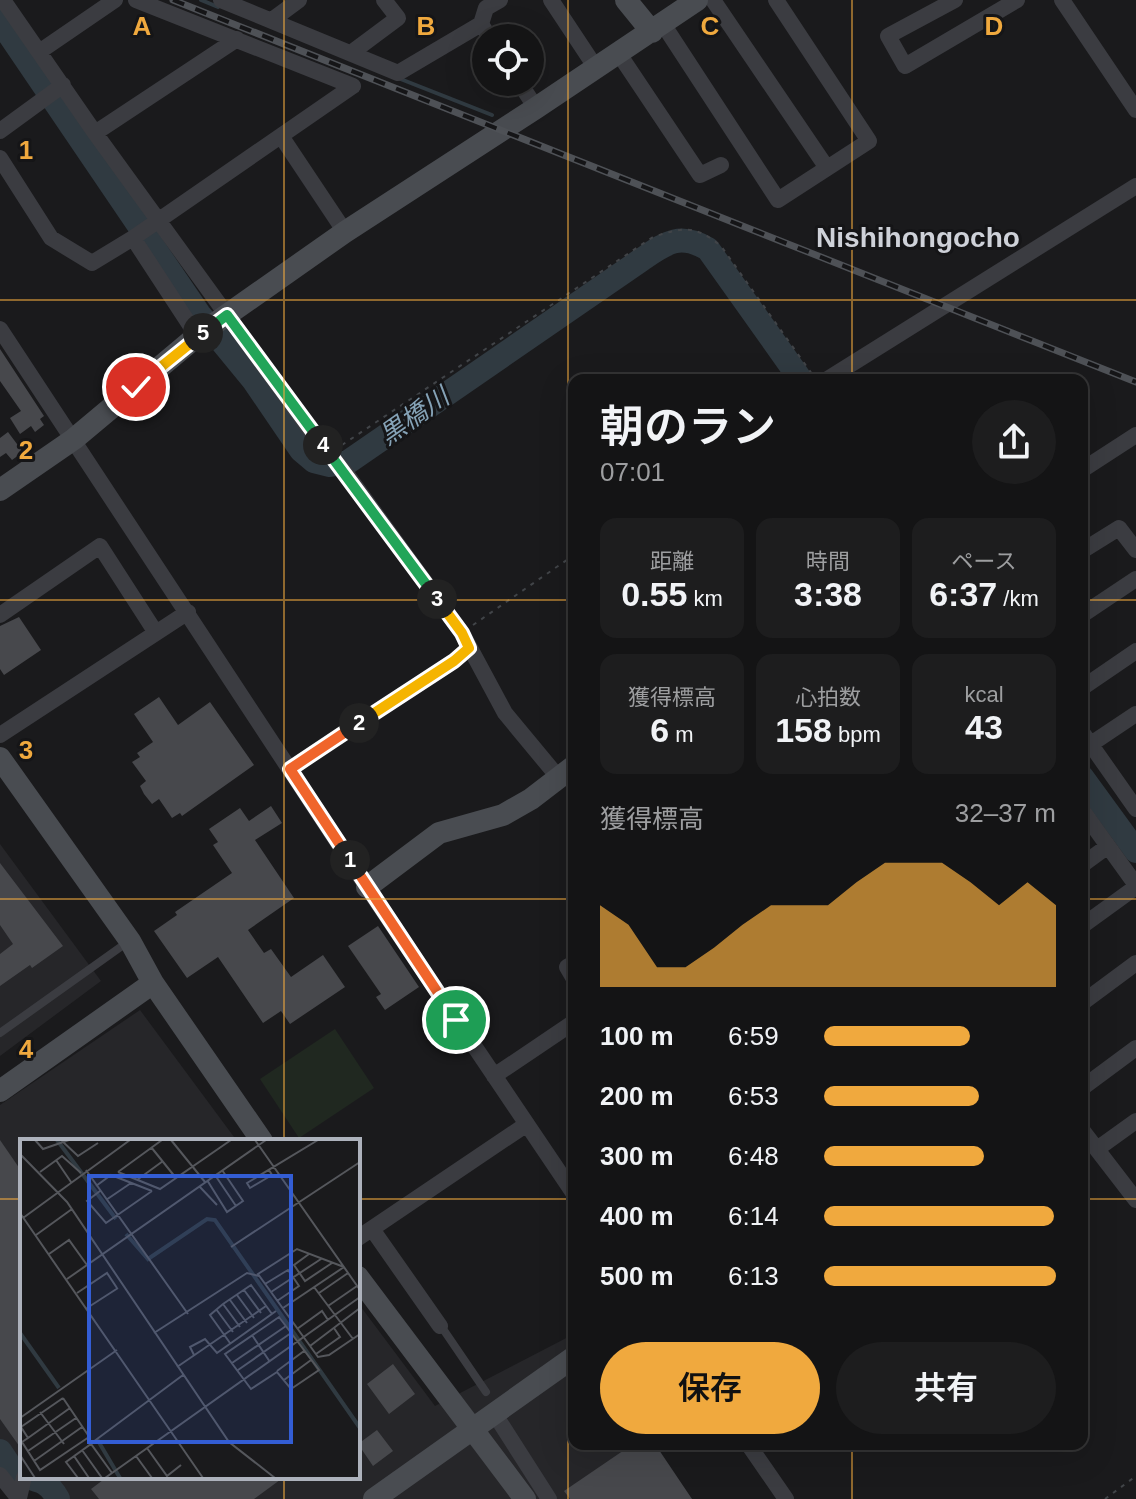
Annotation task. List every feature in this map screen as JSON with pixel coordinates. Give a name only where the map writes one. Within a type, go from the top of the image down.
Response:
[{"type":"street","points":[[3,0],[95,133],[466,640],[505,713],[566,772],[531,799],[503,815],[439,833],[367,887]]},
{"type":"street","points":[[39,52],[115,0]]},
{"type":"street","points":[[0,158],[51,238],[92,263],[353,86],[136,0]]},
{"type":"street","points":[[221,0],[398,73],[488,14]]},
{"type":"street","points":[[272,20],[299,0]]},
{"type":"street","points":[[351,53],[398,18],[384,0]]},
{"type":"street","points":[[551,0],[596,68]]},
{"type":"street","points":[[626,0],[658,28],[778,200],[869,141],[776,0]]},
{"type":"street","points":[[0,490],[74,439],[197,336],[345,232],[697,0]]},
{"type":"street","points":[[713,0],[827,168]]},
{"type":"street","points":[[955,0],[888,36],[905,66],[1017,0]]},
{"type":"street","points":[[1062,0],[1136,110]]},
{"type":"street","points":[[95,133],[237,39]]},
{"type":"street","points":[[619,54],[700,175],[721,165]]},
{"type":"street","points":[[0,131],[63,85]]},
{"type":"street","points":[[528,96],[536,108]]},
{"type":"street","points":[[281,136],[345,232]]},
{"type":"street","points":[[836,374],[1136,186]]},
{"type":"street","points":[[133,238],[197,336]]},
{"type":"street","points":[[0,329],[367,887],[568,1185]]},
{"type":"street","points":[[1088,466],[1136,435]]},
{"type":"street","points":[[1088,547],[1119,528],[1136,550]]},
{"type":"street","points":[[0,615],[100,546],[156,633]]},
{"type":"street","points":[[1088,611],[1136,579]]},
{"type":"street","points":[[0,735],[188,612]]},
{"type":"street","points":[[1088,684],[1136,651]]},
{"type":"street","points":[[1088,738],[1136,714]]},
{"type":"street","points":[[1088,739],[1136,809]]},
{"type":"street","points":[[0,758],[130,941],[153,983],[261,1139]]},
{"type":"street","points":[[1088,818],[1136,886],[1088,922]]},
{"type":"street","points":[[1088,861],[1108,846]]},
{"type":"street","points":[[1088,999],[1136,963]]},
{"type":"street","points":[[1,1089],[153,983]]},
{"type":"street","points":[[494,1076],[568,1026]]},
{"type":"street","points":[[1088,1084],[1136,1048]]},
{"type":"street","points":[[1097,1149],[1136,1121]]},
{"type":"street","points":[[440,1326],[365,1233],[527,1124]]},
{"type":"street","points":[[1088,1138],[1136,1200]]},
{"type":"street","points":[[360,1280],[525,1499]]},
{"type":"street","points":[[374,1499],[471,1429],[490,1402],[568,1360]]},
{"type":"street","points":[[490,1402],[549,1499]]},
{"type":"street","points":[[752,1450],[786,1499]]},
{"type":"street","points":[[0,1475],[21,1490]]},
{"type":"lane","points":[[0,1033],[130,941]]},
{"type":"lane","points":[[440,1326],[490,1402]]},
{"type":"path","points":[[327,450],[344,445],[653,237],[682,228],[704,233],[721,246],[812,374]]},
{"type":"path","points":[[290,769],[454,661],[466,640],[568,560]]},
{"type":"path","points":[[1105,1499],[1136,1476]]},
{"type":"shaded area","points":[[0,844],[101,981],[0,1056]]},
{"type":"shaded area","points":[[140,1010],[236,1139],[20,1139],[20,1466],[14,1464],[0,1443],[0,1105]]},
{"type":"shaded area","points":[[335,1029],[374,1088],[299,1138],[260,1079]]},
{"type":"shaded area","points":[[360,1306],[435,1406],[568,1337],[568,1450],[657,1450],[692,1499],[65,1499],[50,1479],[360,1479]]},
{"type":"building","points":[[0,349],[44,416],[40,419],[44,425],[35,432],[31,426],[20,434],[10,418],[21,411],[0,381]]},
{"type":"building","points":[[8,432],[23,452],[12,460],[6,453],[0,457],[0,438]]},
{"type":"building","points":[[19,617],[41,650],[4,675],[0,669],[0,626]]},
{"type":"building","points":[[159,697],[178,725],[210,702],[254,765],[182,816],[180,813],[172,818],[159,799],[152,804],[144,794],[140,786],[146,781],[132,762],[140,757],[137,753],[153,742],[134,714]]},
{"type":"building","points":[[271,806],[282,823],[255,840],[294,898],[248,930],[264,953],[271,949],[291,977],[323,955],[345,987],[290,1024],[281,1011],[263,1023],[218,957],[187,978],[154,931],[177,915],[175,912],[232,873],[213,845],[218,842],[209,829],[240,808],[249,821]]},
{"type":"building","points":[[0,863],[63,946],[0,986],[0,954],[13,944],[0,925]]},
{"type":"building","points":[[378,926],[419,987],[385,1010],[376,997],[381,994],[348,946]]},
{"type":"building","points":[[0,1140],[20,1169],[20,1447],[0,1419]]},
{"type":"building","points":[[393,1364],[415,1394],[389,1414],[367,1384]]},
{"type":"building","points":[[377,1430],[393,1451],[373,1466],[360,1443]]},
{"type":"building","points":[[624,1450],[659,1450],[692,1499],[570,1499],[564,1491]]},
{"type":"building","points":[[104,1479],[281,1479],[254,1499],[99,1499],[91,1489]]},
{"type":"waterway","points":[[201,0],[218,7]]},
{"type":"waterway","name":"黒橋川","points":[[0,21],[199,314],[254,381],[301,450],[314,461],[330,465],[348,462],[650,254],[673,242],[689,241],[708,249],[797,374]]},
{"type":"waterway","points":[[398,78],[492,115]]},
{"type":"waterway","name":"黒橋川","points":[[1088,785],[1136,851]]},
{"type":"waterway","points":[[0,1451],[16,1475],[20,1476]]},
{"type":"waterway","points":[[33,1479],[52,1489],[58,1499]]},
{"type":"railway","points":[[173,0],[1136,382]]},
{"type":"district","name":"Nishihongocho","points":[[918,237]]},
{"type":"route","points":[[136,387],[227,315],[462,633],[469,648],[454,661],[290,769],[456,1020]]}]
